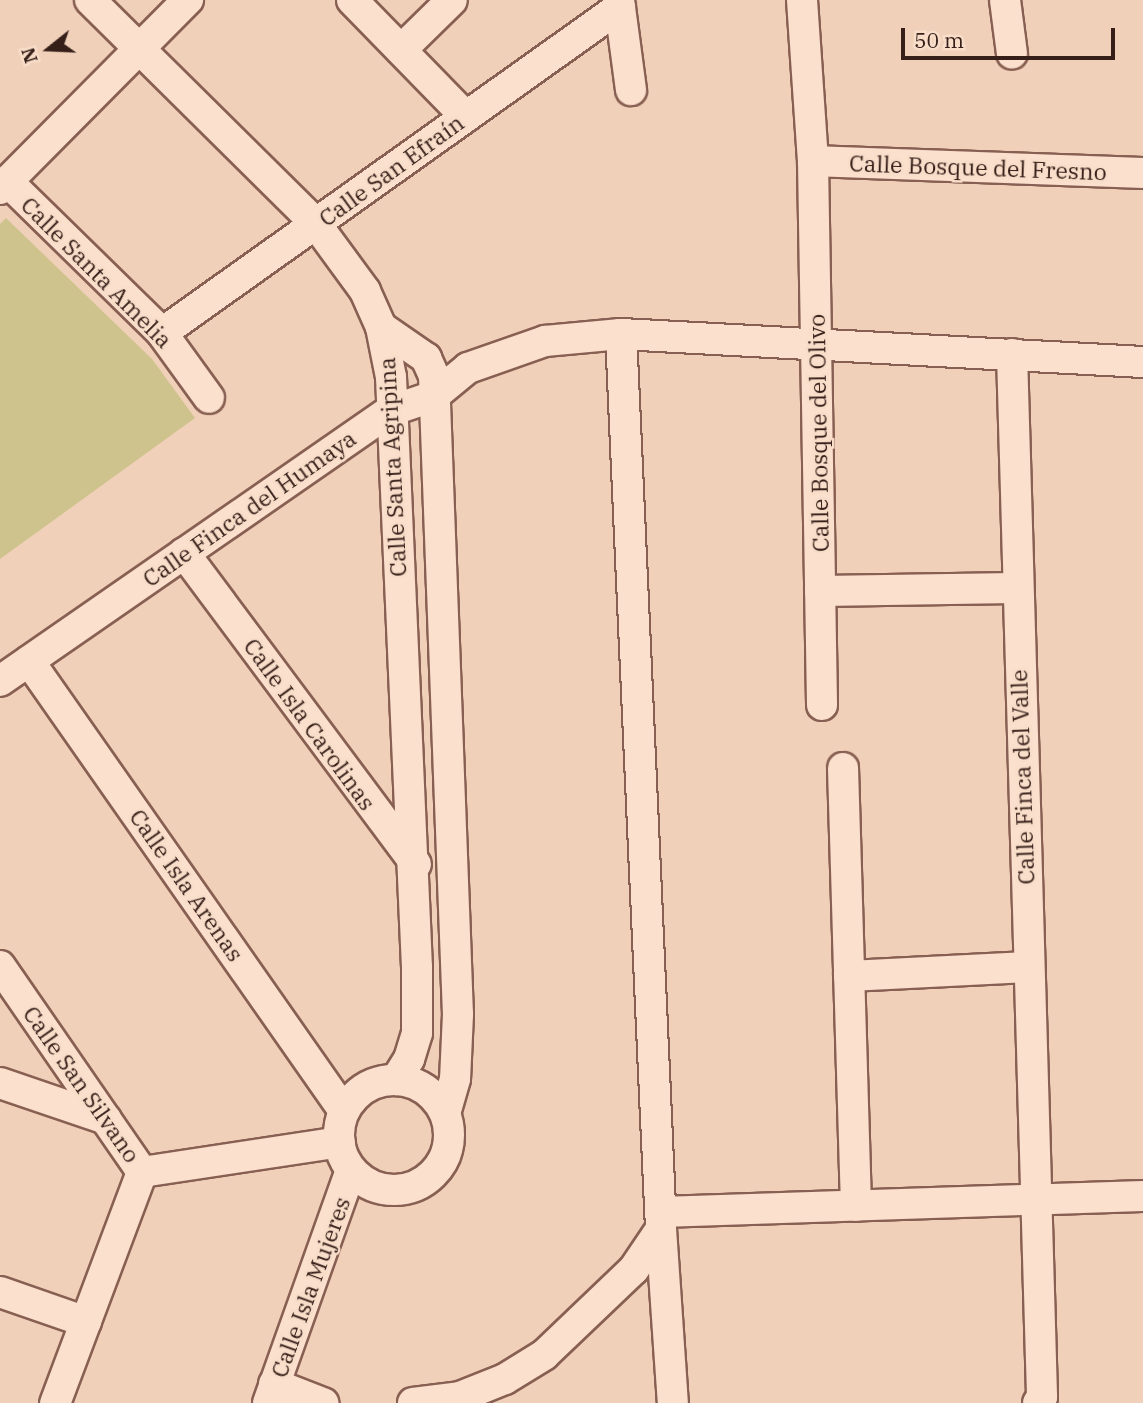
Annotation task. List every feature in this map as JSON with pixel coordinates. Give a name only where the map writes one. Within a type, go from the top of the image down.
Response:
[{"type":"street","points":[[90,0],[316,224],[365,290],[382,327]]},
{"type":"street","points":[[4,185],[188,0]]},
{"type":"street","points":[[352,0],[466,117]]},
{"type":"street","points":[[401,50],[452,0]]},
{"type":"street","name":"Calle Bosque del Olivo","points":[[802,0],[813,161],[822,705]]},
{"type":"street","points":[[1005,0],[1012,54]]},
{"type":"street","points":[[620,4],[631,90]]},
{"type":"street","name":"Calle San Efraín","points":[[162,333],[620,4]]},
{"type":"street","name":"Calle Bosque del Fresno","points":[[813,161],[1143,173]]},
{"type":"street","name":"Calle Santa Amelia","points":[[4,185],[162,333],[209,398]]},
{"type":"street","name":"Calle Santa Agripina","points":[[382,327],[426,358],[434,376],[458,1055],[445,1114]]},
{"type":"street","name":"Calle Santa Agripina","points":[[382,327],[391,377],[390,411],[413,863],[417,1033],[409,1059],[396,1080]]},
{"type":"street","points":[[621,334],[661,1221],[673,1403]]},
{"type":"street","name":"Calle Finca del Humaya","points":[[0,681],[390,411],[434,396],[468,368],[545,341],[621,334],[1143,362]]},
{"type":"street","name":"Calle Finca del Valle","points":[[1012,354],[1016,588],[1042,1397],[1038,1403]]},
{"type":"street","points":[[426,358],[468,368]]},
{"type":"street","name":"Calle Isla Carolinas","points":[[184,553],[413,863]]},
{"type":"street","points":[[820,591],[1016,588]]},
{"type":"street","name":"Calle Isla Arenas","points":[[29,661],[344,1111]]},
{"type":"street","points":[[843,768],[856,1206]]},
{"type":"street","points":[[413,863],[450,872]]},
{"type":"street","name":"Calle San Silvano","points":[[0,966],[142,1172],[55,1403]]},
{"type":"street","points":[[849,975],[1028,967]]},
{"type":"street","points":[[396,1080],[425,1089],[445,1114],[449,1129],[444,1160],[423,1183],[393,1191],[370,1185],[351,1170],[340,1142],[344,1111],[366,1087],[396,1080]]},
{"type":"street","points":[[0,1083],[106,1119]]},
{"type":"street","points":[[142,1172],[340,1142]]},
{"type":"street","name":"Calle Isla Mujeres","points":[[271,1394],[351,1170]]},
{"type":"street","points":[[661,1221],[856,1206],[1133,1196]]},
{"type":"street","points":[[412,1403],[460,1397],[505,1380],[544,1355],[625,1278],[661,1221]]},
{"type":"street","points":[[0,1292],[86,1322]]},
{"type":"street","points":[[271,1394],[323,1403]]},
{"type":"shaded area","points":[[6,218],[152,359],[195,418],[0,559],[0,224]]}]
